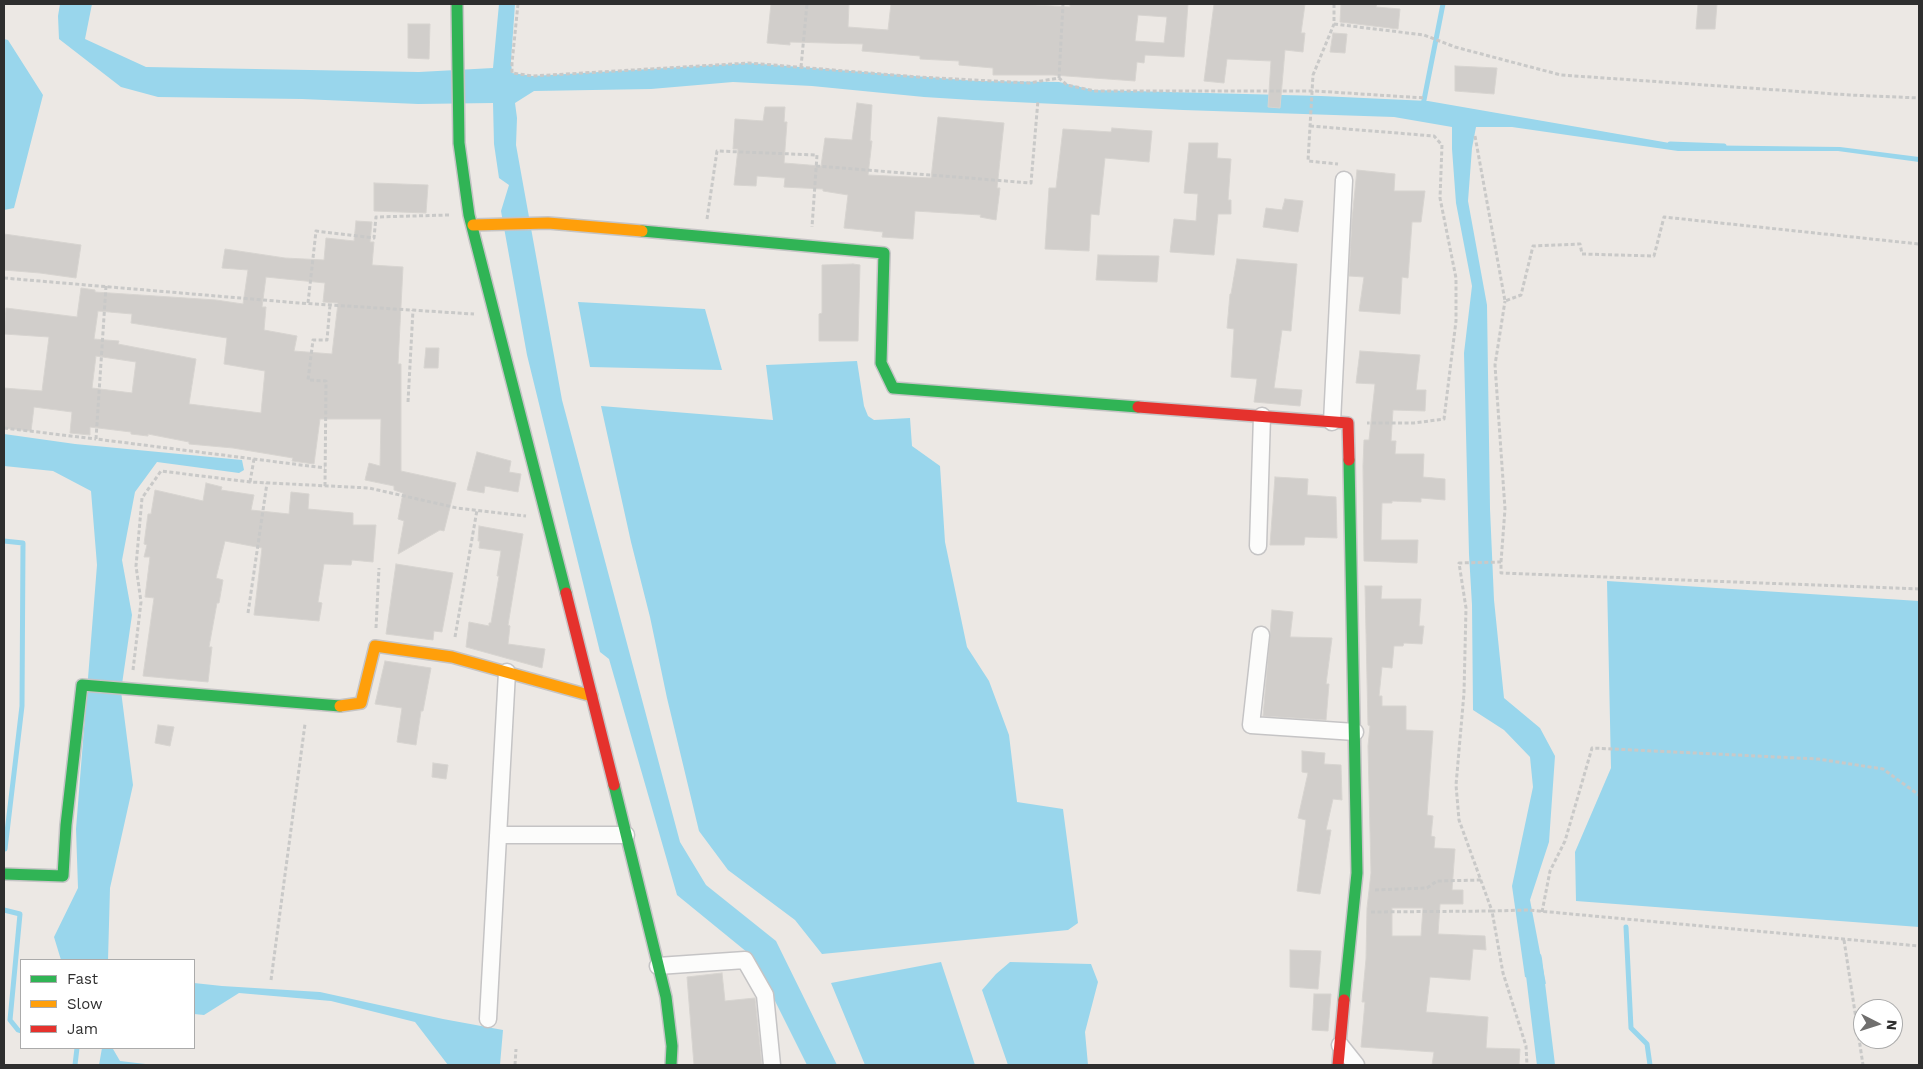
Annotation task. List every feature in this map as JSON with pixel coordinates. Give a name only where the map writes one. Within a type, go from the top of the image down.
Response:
[{"type":"street","points":[[457,4],[458,143],[471,220],[666,997],[672,1046],[671,1065]]},
{"type":"street","points":[[1338,1065],[1357,873],[1355,732],[1340,422],[1344,180]]},
{"type":"street","points":[[471,220],[548,223],[884,253],[881,363],[893,388],[1340,422]]},
{"type":"street","points":[[1258,546],[1262,416]]},
{"type":"street","points":[[1262,635],[1251,725],[1355,732]]},
{"type":"street","points":[[5,874],[63,876],[66,825],[82,686],[336,706],[361,703],[375,646],[452,657],[592,696]]},
{"type":"street","points":[[488,1019],[507,672]]},
{"type":"street","points":[[498,835],[626,835]]},
{"type":"street","points":[[658,966],[746,960],[765,995],[772,1065]]},
{"type":"street","points":[[1340,1045],[1356,1065]]},
{"type":"path","points":[[518,4],[512,73],[533,76],[749,63],[918,77],[1029,83],[1059,78]]},
{"type":"path","points":[[800,67],[807,4]]},
{"type":"path","points":[[1059,78],[1063,4]]},
{"type":"path","points":[[1334,4],[1334,24],[1313,75],[1308,161],[1346,165],[1344,180]]},
{"type":"path","points":[[1334,24],[1424,35],[1455,47],[1561,75],[1919,98]]},
{"type":"path","points":[[1059,78],[1067,85],[1094,91],[1312,91],[1425,98]]},
{"type":"path","points":[[816,166],[1031,184],[1038,100]]},
{"type":"path","points":[[1310,126],[1434,136],[1442,145],[1440,198],[1456,278],[1456,321],[1444,419],[1414,423],[1340,422]]},
{"type":"path","points":[[1475,136],[1505,301],[1495,365],[1505,510],[1501,573],[1919,589]]},
{"type":"path","points":[[704,237],[717,151],[817,155],[810,246]]},
{"type":"path","points":[[308,303],[316,231],[374,238],[376,217],[471,220]]},
{"type":"path","points":[[1505,301],[1521,295],[1533,246],[1580,244],[1582,254],[1654,256],[1664,217],[1919,244]]},
{"type":"path","points":[[4,278],[330,305],[495,316]]},
{"type":"path","points":[[96,439],[106,286]]},
{"type":"path","points":[[325,486],[326,381],[308,380],[313,340],[327,340],[330,305]]},
{"type":"path","points":[[408,402],[413,310]]},
{"type":"path","points":[[4,428],[325,468]]},
{"type":"path","points":[[250,482],[254,459]]},
{"type":"path","points":[[131,689],[141,602],[136,566],[142,498],[162,471],[250,482],[369,488],[456,508],[546,518]]},
{"type":"path","points":[[248,613],[267,483]]},
{"type":"path","points":[[452,657],[477,510]]},
{"type":"path","points":[[1501,562],[1459,563],[1466,618],[1464,693],[1456,785],[1459,820],[1492,911],[1503,973],[1526,1046],[1527,1065]]},
{"type":"path","points":[[375,646],[379,568]]},
{"type":"path","points":[[271,980],[308,703]]},
{"type":"path","points":[[1542,912],[1550,871],[1565,841],[1592,748],[1818,759],[1883,769],[1919,795]]},
{"type":"path","points":[[1355,890],[1427,888],[1437,882],[1480,880]]},
{"type":"path","points":[[1352,912],[1542,912],[1919,946]]},
{"type":"path","points":[[1844,940],[1863,1065]]},
{"type":"path","points":[[515,1065],[516,1049]]},
{"type":"water","points":[[60,4],[92,4],[85,39],[146,67],[419,72],[493,68],[499,4],[515,4],[511,61],[512,73],[533,76],[749,63],[977,81],[1059,82],[1093,90],[1428,101],[1681,145],[1840,147],[1919,157],[1919,162],[1838,151],[1678,151],[1512,127],[1476,127],[1472,148],[1468,201],[1487,305],[1490,509],[1494,600],[1504,698],[1540,728],[1555,756],[1549,842],[1530,900],[1546,984],[1525,977],[1512,886],[1533,787],[1530,757],[1504,730],[1473,710],[1472,605],[1464,353],[1472,286],[1456,203],[1452,127],[1394,117],[972,100],[812,86],[733,82],[651,89],[534,91],[515,103],[517,118],[516,145],[562,400],[680,842],[706,885],[776,941],[837,1065],[807,1065],[753,957],[677,895],[609,659],[600,652],[527,355],[501,211],[509,185],[499,178],[494,144],[493,103],[418,104],[302,99],[158,97],[121,87],[59,39],[58,16]]},
{"type":"water","points":[[4,39],[8,40],[43,95],[14,208],[4,210]]},
{"type":"water","points":[[578,302],[705,309],[722,370],[590,367]]},
{"type":"water","points":[[857,361],[864,406],[868,416],[874,420],[910,418],[912,446],[940,466],[945,542],[967,647],[989,681],[1009,735],[1017,802],[1063,809],[1078,923],[1068,930],[822,954],[795,920],[728,870],[699,831],[601,406],[773,420],[766,365]]},
{"type":"water","points":[[4,434],[75,444],[242,460],[244,470],[239,473],[157,462],[135,492],[122,560],[132,615],[121,691],[133,785],[110,888],[108,959],[61,959],[54,937],[78,888],[76,829],[97,565],[91,491],[53,471],[4,466]]},
{"type":"water","points":[[1607,581],[1919,601],[1919,927],[1576,901],[1575,852],[1611,768]]},
{"type":"water","points":[[941,962],[975,1065],[865,1065],[831,983]]},
{"type":"water","points":[[1010,962],[1091,964],[1098,982],[1085,1032],[1088,1065],[1008,1065],[982,990]]},
{"type":"water","points":[[195,983],[320,992],[503,1030],[500,1065],[448,1065],[415,1022],[331,1001],[239,993],[204,1015],[195,1014]]},
{"type":"water","points":[[102,1049],[113,1049],[120,1061],[154,1065],[99,1065]]},
{"type":"building","points":[[771,4],[849,4],[848,27],[888,30],[891,4],[1019,4],[1070,7],[1070,4],[1188,4],[1184,57],[1145,55],[1144,63],[1137,62],[1135,81],[1053,75],[993,75],[993,68],[959,65],[959,61],[920,59],[920,56],[862,51],[863,44],[790,42],[790,45],[767,43]],"holes":[[[1138,15],[1167,17],[1164,43],[1135,41]]]},
{"type":"building","points":[[1214,4],[1305,4],[1301,33],[1305,33],[1303,52],[1285,50],[1280,108],[1268,107],[1271,61],[1227,59],[1224,83],[1204,81]]},
{"type":"building","points":[[1341,4],[1377,4],[1376,7],[1400,9],[1398,29],[1340,22]]},
{"type":"building","points":[[1698,4],[1717,4],[1715,29],[1696,29]]},
{"type":"building","points":[[408,24],[430,24],[429,59],[408,58]]},
{"type":"building","points":[[1333,33],[1347,34],[1345,53],[1330,52]]},
{"type":"building","points":[[1455,66],[1497,68],[1494,94],[1455,91]]},
{"type":"building","points":[[857,103],[872,105],[870,141],[872,141],[868,175],[931,178],[938,117],[1004,123],[997,188],[1000,188],[996,220],[980,217],[981,215],[915,211],[913,239],[882,237],[883,232],[844,228],[848,195],[823,191],[823,189],[784,187],[785,178],[757,176],[756,186],[734,185],[738,149],[733,149],[735,119],[763,121],[765,107],[785,107],[784,122],[787,122],[784,163],[821,166],[825,138],[852,140]]},
{"type":"building","points":[[1112,128],[1152,131],[1149,162],[1105,158],[1099,215],[1091,214],[1089,251],[1045,249],[1049,188],[1056,188],[1063,129],[1111,132]]},
{"type":"building","points":[[1189,143],[1218,143],[1217,158],[1231,159],[1228,200],[1231,200],[1231,214],[1218,214],[1214,255],[1170,252],[1174,219],[1196,221],[1198,194],[1184,193]]},
{"type":"building","points":[[1357,170],[1395,174],[1394,191],[1425,191],[1421,222],[1412,222],[1408,278],[1402,277],[1400,314],[1359,311],[1364,277],[1349,276]]},
{"type":"building","points":[[374,183],[428,185],[426,213],[374,211]]},
{"type":"building","points":[[1285,199],[1303,201],[1298,232],[1263,227],[1266,208],[1282,210]]},
{"type":"building","points":[[356,221],[372,222],[370,242],[374,242],[372,265],[403,267],[398,364],[401,364],[401,471],[456,483],[444,531],[440,530],[398,554],[404,521],[398,519],[403,493],[394,490],[394,486],[365,480],[369,463],[380,466],[381,419],[320,419],[314,464],[292,461],[293,458],[233,448],[189,444],[189,442],[148,434],[148,436],[131,434],[131,432],[90,427],[90,435],[70,433],[72,412],[34,407],[31,431],[4,428],[4,388],[42,391],[49,337],[4,334],[6,308],[77,317],[81,288],[95,290],[95,292],[216,300],[243,304],[248,270],[222,268],[225,249],[285,258],[324,260],[326,238],[354,241]],"holes":[[[266,277],[325,283],[323,302],[338,303],[332,354],[294,351],[297,336],[264,330],[266,307],[262,307]],[[98,311],[132,314],[131,323],[227,338],[224,364],[265,371],[261,413],[189,404],[196,359],[118,344],[119,341],[94,339]],[[96,356],[136,362],[132,393],[92,388]]]},
{"type":"building","points":[[4,234],[81,245],[76,278],[4,270]]},
{"type":"building","points":[[1098,255],[1159,256],[1157,282],[1096,280]]},
{"type":"building","points":[[1237,259],[1297,264],[1291,331],[1282,330],[1274,388],[1302,390],[1300,406],[1254,402],[1257,379],[1231,377],[1234,329],[1227,328],[1230,294]]},
{"type":"building","points":[[822,265],[860,265],[858,341],[819,341],[819,314],[822,313]]},
{"type":"building","points":[[426,348],[439,348],[438,368],[424,368]]},
{"type":"building","points":[[1360,351],[1420,355],[1416,390],[1426,390],[1425,411],[1393,410],[1391,441],[1396,441],[1395,454],[1424,454],[1423,477],[1445,479],[1445,500],[1421,498],[1421,502],[1392,501],[1392,503],[1382,503],[1381,540],[1418,540],[1417,563],[1364,561],[1364,440],[1369,440],[1375,384],[1356,383]]},
{"type":"building","points":[[477,452],[511,461],[509,472],[521,474],[518,492],[485,486],[484,493],[467,490]]},
{"type":"building","points":[[1275,477],[1308,479],[1307,495],[1336,497],[1337,538],[1305,537],[1304,545],[1270,545]]},
{"type":"building","points":[[206,483],[222,487],[221,490],[254,495],[251,510],[289,514],[291,492],[309,494],[308,509],[353,513],[353,525],[376,525],[373,562],[352,560],[351,565],[324,564],[318,602],[322,603],[319,621],[254,615],[262,548],[225,541],[216,578],[223,580],[209,647],[212,647],[208,682],[143,676],[154,598],[145,597],[150,557],[144,557],[147,545],[144,544],[148,514],[151,514],[155,490],[203,501]]},
{"type":"building","points":[[479,526],[523,534],[508,625],[510,626],[508,644],[545,649],[542,668],[466,647],[469,622],[489,626],[489,623],[491,623],[499,576],[497,576],[501,551],[479,548]]},
{"type":"building","points":[[396,564],[453,573],[442,632],[434,631],[433,640],[386,634]]},
{"type":"building","points":[[1365,586],[1382,586],[1381,599],[1421,599],[1419,626],[1424,626],[1422,644],[1404,643],[1403,646],[1394,646],[1392,668],[1382,667],[1379,696],[1382,696],[1382,706],[1406,706],[1406,730],[1433,731],[1427,815],[1433,816],[1431,836],[1435,837],[1434,848],[1455,849],[1452,890],[1463,890],[1463,904],[1440,904],[1438,934],[1485,936],[1486,950],[1473,949],[1470,980],[1430,977],[1426,1012],[1488,1017],[1486,1048],[1520,1049],[1519,1065],[1432,1065],[1434,1052],[1361,1047],[1365,1002],[1362,1002],[1366,959],[1367,908],[1371,873],[1368,746],[1370,726],[1368,725]],"holes":[[[1392,908],[1423,908],[1421,936],[1392,936]]]},
{"type":"building","points":[[1272,610],[1293,612],[1290,637],[1332,638],[1326,684],[1329,684],[1326,720],[1263,716]]},
{"type":"building","points":[[385,661],[431,668],[423,711],[421,711],[416,745],[397,742],[402,708],[375,704]]},
{"type":"building","points":[[158,725],[174,727],[170,746],[155,743]]},
{"type":"building","points":[[1302,751],[1325,753],[1324,764],[1341,765],[1342,800],[1333,799],[1326,830],[1331,830],[1320,894],[1297,891],[1306,820],[1298,818],[1308,773],[1302,772]]},
{"type":"building","points":[[433,763],[448,765],[446,779],[432,777]]},
{"type":"building","points":[[1290,950],[1321,951],[1318,989],[1290,987]]},
{"type":"building","points":[[722,973],[725,1001],[755,998],[762,1065],[694,1065],[687,977]]},
{"type":"building","points":[[1314,994],[1331,994],[1328,1031],[1312,1030]]},
{"type":"waterway","points":[[1423,105],[1443,4]]},
{"type":"waterway","points":[[1670,144],[1724,146]]},
{"type":"waterway","points":[[4,541],[23,543],[22,706],[5,849]]},
{"type":"waterway","points":[[4,910],[20,914],[10,1020],[20,1031]]},
{"type":"waterway","points":[[1626,927],[1631,1028],[1647,1044],[1650,1065]]},
{"type":"waterway","points":[[1533,959],[1546,1065]]},
{"type":"waterway","points":[[75,1065],[77,1049]]},
{"type":"traffic: fast","points":[[457,4],[459,143],[469,215],[566,593]]},
{"type":"traffic: fast","points":[[642,231],[884,253],[881,363],[893,388],[1138,407]]},
{"type":"traffic: fast","points":[[1344,1000],[1357,873],[1349,460]]},
{"type":"traffic: fast","points":[[5,874],[63,876],[66,825],[82,685],[340,706]]},
{"type":"traffic: fast","points":[[614,785],[666,997],[672,1046],[671,1065]]},
{"type":"traffic: slow","points":[[473,225],[548,223],[642,231]]},
{"type":"traffic: slow","points":[[340,706],[361,703],[375,646],[452,657],[592,696]]},
{"type":"traffic: jam","points":[[1138,407],[1348,423],[1349,460]]},
{"type":"traffic: jam","points":[[566,593],[614,785]]},
{"type":"traffic: jam","points":[[1338,1065],[1344,1000]]}]
